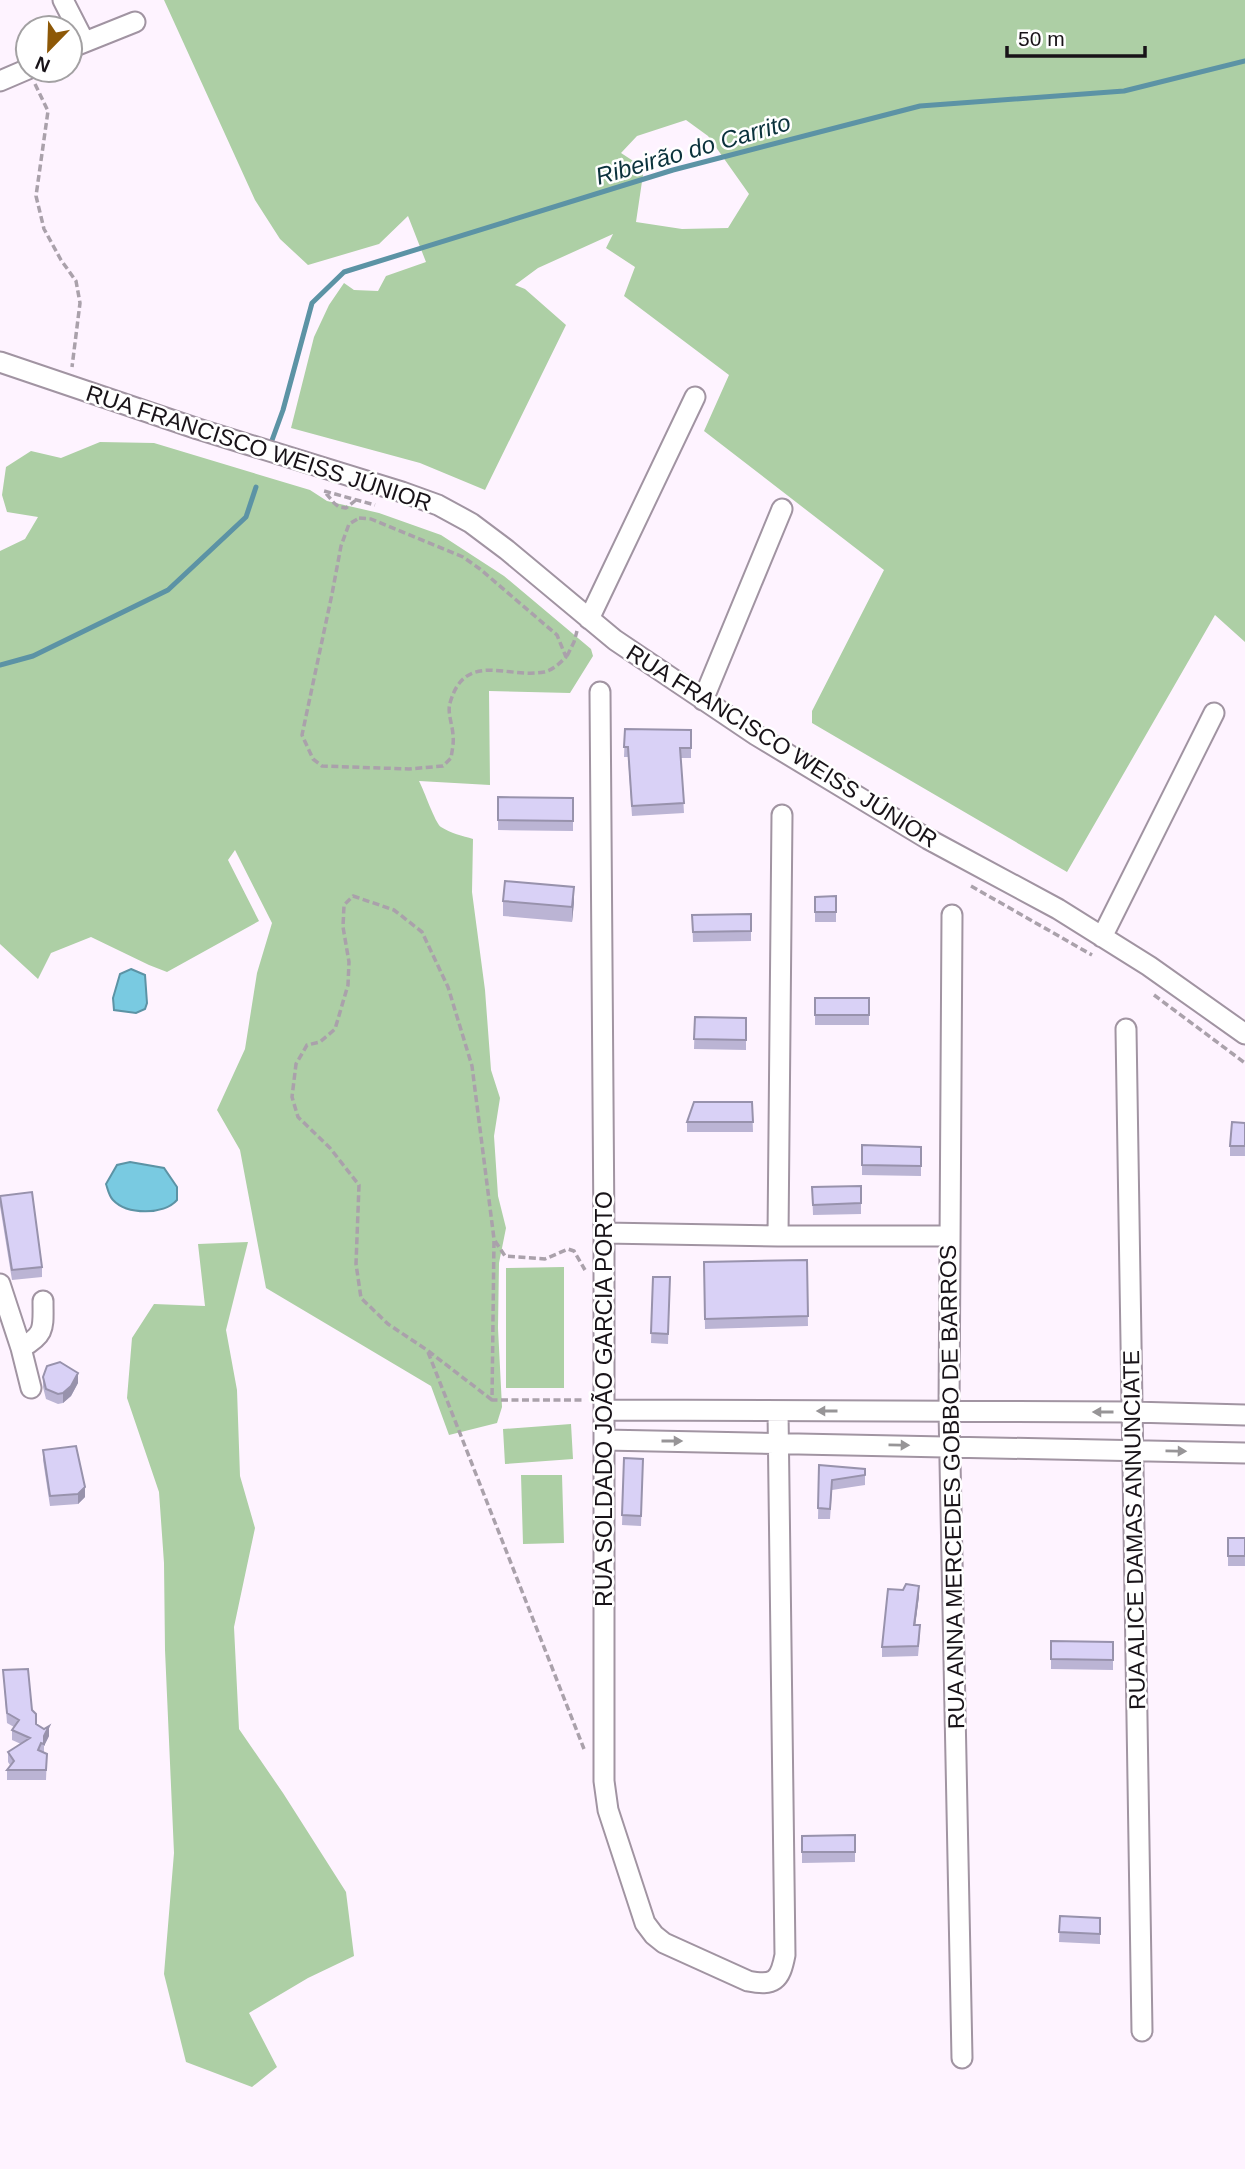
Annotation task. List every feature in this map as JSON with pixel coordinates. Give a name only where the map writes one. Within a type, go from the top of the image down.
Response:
[{"type":"street","points":[[84,42],[135,22]]},
{"type":"street","name":"RUA FRANCISCO WEISS JÚNIOR","points":[[0,362],[438,505],[489,536],[615,640],[755,734],[928,839],[1058,909],[1149,966],[1245,1034]]},
{"type":"street","points":[[586,616],[695,397]]},
{"type":"street","points":[[704,700],[782,509]]},
{"type":"street","name":"RUA SOLDADO JOÃO GARCIA PORTO","points":[[600,692],[604,1781],[608,1810],[645,1923],[654,1935],[664,1943],[748,1981],[762,1984],[779,1977],[785,1955],[778,1443]]},
{"type":"street","points":[[1102,937],[1214,713]]},
{"type":"street","points":[[778,1236],[782,815]]},
{"type":"street","name":"RUA ANNA MERCEDES GOBBO DE BARROS","points":[[952,915],[949,1411],[962,2058]]},
{"type":"street","name":"RUA ALICE DAMAS ANNUNCIATE","points":[[1126,1029],[1142,2031]]},
{"type":"street","points":[[604,1233],[949,1236]]},
{"type":"street","points":[[0,1284],[31,1388]]},
{"type":"street","points":[[20,1348],[40,1335],[43,1328],[43,1301]]},
{"type":"street","points":[[604,1405],[778,1411],[1245,1415]]},
{"type":"street","points":[[778,1411],[778,1443]]},
{"type":"street","points":[[604,1440],[1245,1452]]},
{"type":"path","points":[[35,84],[48,111],[36,196],[44,229],[76,281],[80,303],[70,386]]},
{"type":"path","points":[[324,491],[345,497],[356,500],[346,508],[339,506],[324,491]]},
{"type":"path","points":[[566,657],[557,635],[463,557],[371,520],[359,518],[349,524],[341,546],[302,735],[313,759],[322,766],[409,769],[443,766],[451,758],[454,738],[449,707],[457,685],[468,675],[494,669],[544,672],[556,666],[566,657],[586,616]]},
{"type":"path","points":[[492,1400],[494,1239],[472,1066],[448,987],[422,932],[394,909],[353,896],[344,905],[343,927],[349,961],[348,985],[335,1029],[320,1042],[307,1045],[296,1064],[292,1097],[298,1117],[330,1148],[359,1185],[356,1264],[361,1298],[388,1324],[492,1400],[604,1405]]},
{"type":"path","points":[[494,1239],[505,1256],[511,1258],[545,1259],[568,1250],[574,1251],[588,1274]]},
{"type":"path","points":[[427,1350],[588,1759]]},
{"type":"green space","points":[[164,0],[1245,0],[1245,642],[1215,615],[1067,872],[812,723],[812,711],[884,570],[704,431],[729,375],[624,296],[635,267],[606,248],[613,234],[538,268],[515,285],[525,289],[566,325],[485,490],[420,463],[291,428],[314,337],[329,305],[344,283],[354,290],[378,291],[386,276],[426,262],[408,216],[379,244],[308,265],[280,239],[255,200]],"holes":[[[686,120],[708,136],[749,194],[728,228],[682,229],[636,222],[644,168],[621,153],[637,136]]]},
{"type":"green space","points":[[100,442],[154,443],[310,490],[327,501],[379,513],[441,535],[504,576],[591,649],[593,656],[570,693],[489,691],[490,785],[419,781],[441,827],[473,839],[472,892],[485,990],[491,1070],[500,1098],[494,1136],[498,1196],[506,1228],[499,1263],[498,1328],[502,1407],[497,1423],[449,1435],[431,1386],[266,1288],[240,1150],[217,1110],[245,1049],[257,973],[272,923],[235,850],[228,860],[259,921],[167,972],[91,937],[51,953],[38,979],[0,944],[0,551],[25,539],[38,517],[7,512],[2,495],[6,467],[31,451],[61,458]]},
{"type":"green space","points":[[248,1242],[226,1330],[237,1390],[240,1476],[255,1528],[234,1627],[239,1729],[346,1892],[354,1956],[308,1978],[249,2013],[277,2067],[252,2087],[186,2062],[164,1974],[174,1853],[164,1563],[159,1492],[127,1398],[132,1338],[154,1304],[205,1306],[198,1244]]},
{"type":"green space","points":[[564,1267],[564,1388],[506,1388],[506,1268]]},
{"type":"green space","points":[[571,1424],[573,1459],[505,1464],[503,1429]]},
{"type":"green space","points":[[521,1475],[562,1475],[564,1543],[523,1544]]},
{"type":"water","points":[[131,969],[145,975],[145,1009],[136,1013],[114,1010],[113,998],[120,974]]},
{"type":"water","points":[[130,1162],[164,1168],[177,1187],[177,1200],[155,1211],[136,1211],[119,1205],[113,1200],[106,1184],[117,1165]]},
{"type":"building","points":[[625,729],[691,730],[691,748],[680,748],[684,803],[632,806],[628,747],[624,747]]},
{"type":"building","points":[[498,797],[573,798],[573,821],[498,820]]},
{"type":"building","points":[[505,881],[574,887],[572,907],[503,901]]},
{"type":"building","points":[[836,896],[836,912],[815,912],[815,897]]},
{"type":"building","points":[[751,914],[751,931],[693,932],[692,915]]},
{"type":"building","points":[[815,998],[869,998],[869,1015],[815,1015]]},
{"type":"building","points":[[695,1017],[746,1018],[746,1040],[694,1039]]},
{"type":"building","points":[[694,1102],[752,1102],[753,1122],[687,1122]]},
{"type":"building","points":[[1232,1122],[1245,1123],[1245,1146],[1230,1146]]},
{"type":"building","points":[[862,1145],[921,1147],[921,1166],[862,1165]]},
{"type":"building","points":[[861,1186],[861,1203],[813,1205],[812,1187]]},
{"type":"building","points":[[32,1192],[42,1267],[12,1270],[0,1196]]},
{"type":"building","points":[[807,1260],[808,1316],[705,1319],[704,1262]]},
{"type":"building","points":[[653,1277],[670,1277],[668,1334],[651,1333]]},
{"type":"building","points":[[60,1362],[78,1373],[71,1386],[58,1394],[46,1389],[43,1377],[47,1366]]},
{"type":"building","points":[[76,1446],[85,1487],[78,1494],[50,1496],[43,1450]]},
{"type":"building","points":[[624,1458],[643,1459],[641,1516],[622,1515]]},
{"type":"building","points":[[819,1465],[865,1469],[865,1475],[832,1480],[830,1509],[818,1508]]},
{"type":"building","points":[[1228,1538],[1245,1538],[1245,1556],[1228,1556]]},
{"type":"building","points":[[906,1584],[919,1586],[914,1625],[920,1625],[918,1646],[882,1647],[888,1589],[903,1590]]},
{"type":"building","points":[[1051,1641],[1113,1642],[1113,1660],[1051,1659]]},
{"type":"building","points":[[28,1669],[36,1724],[44,1729],[49,1726],[44,1736],[44,1744],[41,1743],[38,1750],[47,1754],[46,1770],[7,1770],[14,1761],[8,1752],[30,1738],[12,1730],[19,1720],[7,1713],[3,1670]]},
{"type":"building","points":[[855,1835],[855,1852],[802,1852],[802,1836]]},
{"type":"building","points":[[1060,1916],[1100,1918],[1100,1934],[1059,1932]]},
{"type":"waterway","name":"Ribeirão do Carrito","points":[[271,443],[283,410],[312,303],[344,272],[673,170],[920,106],[1124,91],[1245,61]]},
{"type":"waterway","points":[[0,665],[33,656],[168,590],[246,517],[256,487]]}]
